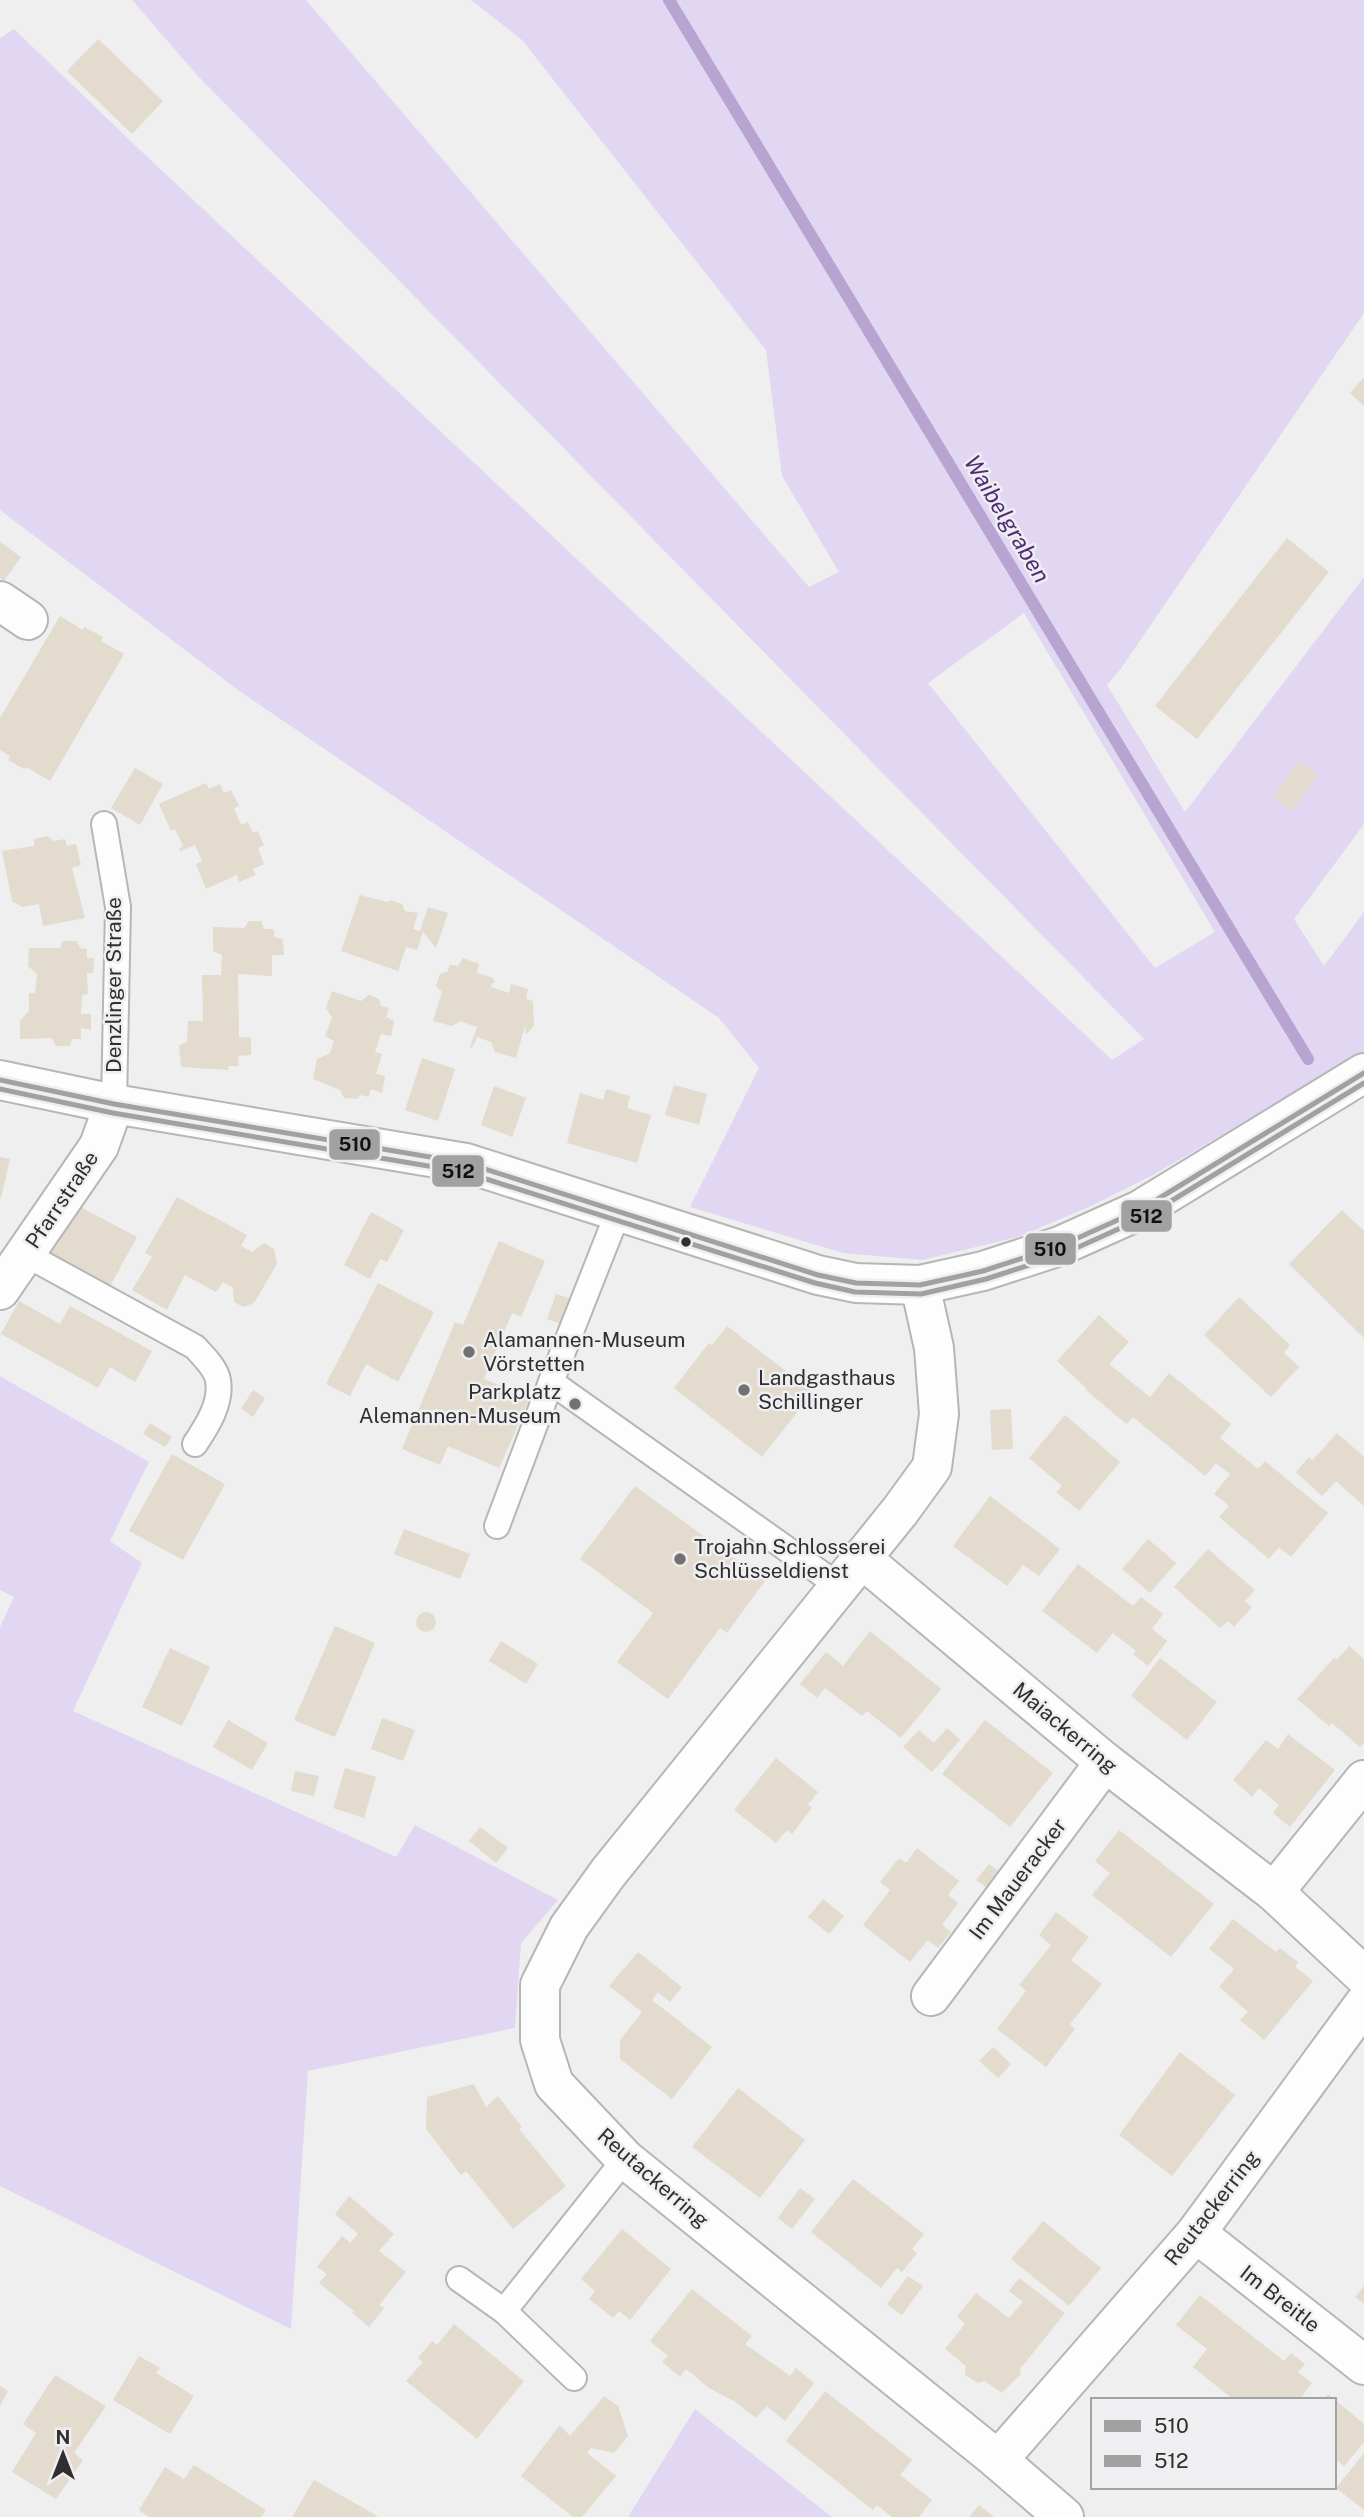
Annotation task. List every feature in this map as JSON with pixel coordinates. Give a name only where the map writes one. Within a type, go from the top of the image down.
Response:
[{"type":"street","name":"Denzlinger Straße","points":[[0,1080],[114,1104],[466,1163],[818,1275],[856,1283],[920,1285],[983,1271],[1060,1246],[1140,1210],[1364,1073]]},
{"type":"street","name":"Pfarrstraße","points":[[0,1290],[99,1146],[114,1104]]},
{"type":"street","name":"Reutackerring","points":[[920,1285],[934,1348],[939,1414],[932,1467],[900,1511],[608,1873],[569,1927],[540,1984],[540,2040],[554,2084],[625,2159],[998,2460],[1196,2233],[1364,2004]]},
{"type":"street","name":"Maiackerring","points":[[850,1572],[1105,1762],[1273,1892],[1364,1976]]},
{"type":"street","name":"Im Maueracker","points":[[931,1996],[1105,1762]]},
{"type":"street","points":[[1273,1892],[1364,1780]]},
{"type":"street","name":"Im Breitle","points":[[1196,2233],[1364,2365]]},
{"type":"street","points":[[998,2460],[1063,2517]]},
{"type":"lane","name":"Denzlinger Straße","points":[[104,824],[118,907],[114,1104]]},
{"type":"lane","points":[[497,1526],[619,1210]]},
{"type":"lane","points":[[25,1254],[195,1347],[218,1379],[210,1422],[195,1444]]},
{"type":"lane","points":[[551,1382],[850,1572]]},
{"type":"lane","points":[[504,2311],[625,2159]]},
{"type":"lane","points":[[459,2279],[504,2311],[574,2378]]},
{"type":"shaded area","points":[[132,0],[306,0],[809,587],[839,572],[782,476],[766,350],[522,40],[471,0],[1364,0],[1364,313],[1120,670],[1107,685],[1185,812],[1364,577],[1364,824],[1294,919],[1324,966],[1364,912],[1364,1053],[1153,1175],[1089,1207],[1018,1237],[922,1260],[843,1253],[690,1207],[759,1068],[719,1018],[238,690],[0,510],[0,38],[14,29],[1112,1060],[1144,1039],[196,74]],"holes":[[[1024,613],[1215,932],[1155,968],[928,683]]]},
{"type":"shaded area","points":[[0,1376],[149,1462],[110,1541],[142,1563],[73,1711],[396,1857],[415,1825],[558,1900],[521,1943],[515,2028],[308,2071],[291,2329],[0,2186],[0,1627],[14,1597],[0,1590]]},
{"type":"shaded area","points":[[695,2409],[832,2517],[628,2517]]},
{"type":"building","points":[[98,39],[163,101],[132,134],[67,71]]},
{"type":"building","points":[[1364,377],[1364,406],[1350,393]]},
{"type":"building","points":[[1287,538],[1329,572],[1197,739],[1155,706]]},
{"type":"building","points":[[0,542],[21,557],[4,581],[0,578]]},
{"type":"building","points":[[60,616],[83,630],[84,627],[103,637],[101,641],[124,654],[50,781],[8,760],[10,756],[0,750],[0,718]]},
{"type":"building","points":[[1298,761],[1318,775],[1292,811],[1273,798]]},
{"type":"building","points":[[135,768],[163,784],[140,825],[111,808]]},
{"type":"building","points":[[206,783],[209,789],[220,784],[224,793],[231,790],[239,806],[234,808],[241,825],[248,822],[253,833],[258,831],[264,845],[258,848],[264,864],[253,869],[256,875],[239,882],[237,875],[206,889],[196,864],[202,861],[195,845],[180,851],[183,846],[175,829],[171,831],[159,804]]},
{"type":"building","points":[[48,836],[54,841],[65,839],[67,846],[76,844],[81,865],[72,868],[85,918],[43,926],[39,904],[22,907],[12,901],[2,851],[34,846],[34,839]]},
{"type":"building","points":[[360,895],[387,902],[391,900],[402,904],[405,911],[418,913],[413,929],[420,931],[428,907],[448,913],[436,948],[423,932],[417,950],[406,947],[398,971],[341,951]]},
{"type":"building","points":[[249,921],[261,921],[264,929],[274,929],[274,937],[283,939],[284,955],[272,955],[272,976],[238,974],[239,1037],[251,1038],[251,1055],[238,1056],[239,1066],[228,1066],[229,1070],[181,1067],[179,1046],[187,1041],[188,1021],[203,1021],[202,975],[221,975],[222,955],[213,951],[213,927],[244,928]]},
{"type":"building","points":[[63,941],[76,941],[80,948],[87,949],[87,958],[94,958],[93,973],[87,973],[88,994],[82,995],[81,1014],[91,1014],[91,1030],[81,1028],[81,1039],[72,1039],[70,1046],[56,1046],[52,1038],[20,1039],[20,1021],[29,1011],[29,993],[35,993],[37,974],[28,966],[29,948],[60,948]]},
{"type":"building","points":[[463,958],[479,964],[477,973],[493,978],[495,983],[492,983],[491,987],[509,993],[511,984],[528,989],[526,999],[533,1001],[534,1026],[526,1034],[525,1026],[516,1058],[495,1052],[491,1042],[477,1037],[472,1048],[470,1047],[477,1027],[460,1021],[452,1026],[433,1021],[442,992],[436,986],[440,974],[447,972],[450,965],[458,966]]},
{"type":"building","points":[[332,991],[361,1001],[369,995],[379,999],[381,1006],[389,1008],[386,1017],[394,1021],[391,1036],[381,1034],[375,1052],[382,1054],[376,1074],[385,1076],[382,1093],[371,1089],[369,1097],[360,1095],[357,1099],[344,1098],[340,1090],[313,1079],[317,1059],[330,1053],[334,1041],[325,1036],[332,1018],[326,1008]]},
{"type":"building","points":[[422,1058],[455,1069],[438,1121],[405,1110]]},
{"type":"building","points":[[674,1085],[707,1094],[699,1125],[665,1115]]},
{"type":"building","points":[[494,1086],[526,1098],[512,1137],[481,1125]]},
{"type":"building","points":[[606,1089],[630,1096],[627,1108],[651,1115],[637,1163],[567,1143],[580,1093],[603,1100]]},
{"type":"building","points":[[0,1157],[10,1159],[1,1198],[0,1198]]},
{"type":"building","points":[[177,1197],[247,1235],[241,1246],[252,1252],[264,1243],[274,1249],[277,1264],[254,1303],[243,1307],[234,1302],[233,1287],[223,1282],[216,1292],[185,1275],[167,1310],[132,1290],[152,1257],[145,1253]]},
{"type":"building","points":[[73,1203],[137,1237],[109,1288],[46,1254]]},
{"type":"building","points":[[1342,1210],[1364,1231],[1364,1338],[1289,1264]]},
{"type":"building","points":[[371,1212],[404,1230],[387,1262],[380,1259],[370,1279],[344,1265]]},
{"type":"building","points":[[499,1241],[545,1261],[521,1317],[512,1313],[484,1379],[530,1398],[499,1468],[448,1446],[440,1465],[402,1449],[455,1322],[463,1325]]},
{"type":"building","points":[[378,1283],[434,1312],[398,1382],[366,1364],[350,1396],[326,1384]]},
{"type":"building","points":[[556,1294],[569,1298],[561,1324],[547,1319]]},
{"type":"building","points":[[1239,1297],[1290,1345],[1284,1353],[1299,1367],[1271,1397],[1204,1335]]},
{"type":"building","points":[[19,1301],[60,1324],[70,1306],[152,1351],[135,1382],[110,1367],[98,1388],[1,1334]]},
{"type":"building","points":[[1099,1315],[1129,1342],[1109,1364],[1150,1397],[1169,1373],[1231,1424],[1220,1438],[1258,1469],[1265,1461],[1328,1513],[1291,1557],[1279,1547],[1269,1559],[1219,1517],[1229,1506],[1214,1494],[1230,1474],[1216,1463],[1205,1476],[1133,1417],[1126,1424],[1057,1361]]},
{"type":"building","name":"Landgasthaus Schillinger","points":[[727,1326],[813,1392],[762,1457],[674,1388],[709,1343],[712,1345]]},
{"type":"building","points":[[253,1390],[265,1398],[253,1417],[241,1409]]},
{"type":"building","points":[[1011,1409],[1013,1449],[992,1450],[990,1410]]},
{"type":"building","points":[[1065,1415],[1120,1462],[1079,1511],[1056,1492],[1062,1486],[1029,1458]]},
{"type":"building","points":[[150,1423],[172,1437],[165,1447],[143,1434]]},
{"type":"building","points":[[1337,1433],[1364,1457],[1364,1506],[1336,1481],[1322,1496],[1296,1472],[1309,1457],[1312,1461]]},
{"type":"building","points":[[172,1454],[225,1484],[183,1560],[129,1531]]},
{"type":"building","points":[[635,1486],[765,1581],[727,1633],[720,1628],[668,1699],[617,1662],[653,1613],[580,1559]]},
{"type":"building","points":[[990,1496],[1060,1549],[1039,1576],[1023,1565],[1007,1586],[953,1546]]},
{"type":"building","points":[[404,1529],[470,1554],[460,1579],[394,1554]]},
{"type":"building","points":[[1148,1539],[1176,1563],[1150,1593],[1122,1569]]},
{"type":"building","points":[[1208,1549],[1255,1590],[1245,1601],[1252,1607],[1234,1627],[1228,1621],[1220,1628],[1174,1587]]},
{"type":"building","points":[[1078,1564],[1133,1606],[1141,1597],[1163,1614],[1152,1629],[1167,1641],[1148,1666],[1133,1654],[1136,1651],[1113,1633],[1097,1653],[1042,1611]]},
{"type":"building","points":[[422,1612],[430,1612],[436,1622],[430,1632],[422,1632],[416,1626],[416,1618]]},
{"type":"building","points":[[335,1626],[375,1643],[335,1737],[294,1720]]},
{"type":"building","points":[[870,1631],[941,1689],[901,1738],[867,1711],[862,1716],[825,1688],[817,1698],[800,1684],[826,1652],[843,1666]]},
{"type":"building","points":[[501,1641],[538,1664],[526,1684],[489,1661]]},
{"type":"building","points":[[1349,1646],[1364,1659],[1364,1742],[1360,1747],[1332,1723],[1329,1726],[1297,1699],[1334,1658],[1337,1660]]},
{"type":"building","points":[[170,1648],[210,1667],[182,1726],[142,1707]]},
{"type":"building","points":[[1160,1658],[1217,1702],[1187,1740],[1131,1696]]},
{"type":"building","points":[[382,1718],[415,1730],[403,1761],[371,1749]]},
{"type":"building","points":[[228,1720],[268,1743],[252,1770],[213,1747]]},
{"type":"building","points":[[985,1720],[1053,1773],[1010,1827],[942,1774]]},
{"type":"building","points":[[947,1728],[960,1740],[932,1772],[903,1747],[919,1730],[934,1743]]},
{"type":"building","points":[[1288,1734],[1335,1770],[1290,1827],[1273,1813],[1279,1805],[1259,1788],[1252,1797],[1233,1780],[1266,1740],[1278,1749]]},
{"type":"building","points":[[776,1758],[818,1792],[808,1805],[812,1808],[792,1834],[787,1830],[776,1843],[734,1810]]},
{"type":"building","points":[[345,1768],[376,1777],[364,1818],[333,1808]]},
{"type":"building","points":[[295,1771],[319,1776],[314,1796],[291,1791]]},
{"type":"building","points":[[480,1827],[508,1848],[496,1863],[469,1841]]},
{"type":"building","points":[[1119,1830],[1214,1904],[1171,1957],[1092,1895],[1110,1873],[1095,1861]]},
{"type":"building","points":[[917,1848],[959,1881],[948,1895],[958,1903],[942,1925],[951,1932],[938,1948],[928,1940],[910,1962],[863,1925],[890,1890],[880,1882],[899,1858],[906,1863]]},
{"type":"building","points":[[989,1864],[1005,1876],[993,1892],[976,1880]]},
{"type":"building","points":[[823,1899],[844,1916],[829,1934],[808,1917]]},
{"type":"building","points":[[1056,1912],[1089,1937],[1071,1960],[1102,1984],[1070,2024],[1075,2029],[1046,2067],[997,2029],[1026,1991],[1019,1985],[1051,1945],[1039,1935]]},
{"type":"building","points":[[1233,1919],[1276,1952],[1280,1948],[1298,1962],[1295,1967],[1313,1981],[1264,2040],[1240,2020],[1248,2012],[1219,1987],[1234,1969],[1209,1949]]},
{"type":"building","points":[[638,1952],[682,1987],[670,2002],[658,1992],[652,2000],[712,2047],[672,2099],[620,2059],[620,2040],[642,2012],[609,1986]]},
{"type":"building","points":[[993,2047],[1011,2064],[998,2078],[979,2061]]},
{"type":"building","points":[[1180,2052],[1235,2095],[1172,2176],[1119,2135]]},
{"type":"building","points":[[474,2084],[486,2107],[498,2096],[522,2127],[519,2129],[566,2186],[513,2229],[466,2171],[461,2175],[426,2129],[427,2097]]},
{"type":"building","points":[[738,2088],[805,2140],[760,2198],[692,2147]]},
{"type":"building","points":[[853,2179],[924,2234],[912,2249],[917,2253],[902,2272],[897,2268],[881,2288],[811,2232]]},
{"type":"building","points":[[800,2188],[815,2199],[792,2229],[778,2218]]},
{"type":"building","points":[[349,2196],[394,2234],[379,2251],[406,2272],[379,2305],[384,2308],[369,2327],[352,2313],[354,2311],[319,2283],[327,2274],[317,2267],[342,2236],[350,2243],[358,2234],[335,2214]]},
{"type":"building","points":[[1043,2221],[1101,2268],[1069,2306],[1011,2259]]},
{"type":"building","points":[[622,2229],[671,2269],[630,2320],[619,2311],[613,2318],[589,2299],[595,2291],[581,2279]]},
{"type":"building","points":[[908,2276],[923,2286],[902,2315],[887,2304]]},
{"type":"building","points":[[1019,2278],[1065,2313],[1020,2369],[1021,2374],[1002,2393],[985,2381],[978,2383],[965,2375],[966,2366],[945,2349],[965,2324],[957,2316],[976,2293],[1009,2318],[1023,2302],[1009,2291]]},
{"type":"building","points":[[1364,2286],[1364,2304],[1355,2297]]},
{"type":"building","points":[[692,2289],[752,2336],[745,2344],[790,2376],[796,2368],[814,2383],[785,2421],[767,2406],[756,2418],[734,2401],[709,2388],[686,2369],[680,2377],[662,2362],[668,2356],[650,2341]]},
{"type":"building","points":[[1200,2295],[1284,2361],[1291,2353],[1305,2364],[1298,2372],[1312,2383],[1301,2398],[1232,2398],[1193,2367],[1207,2349],[1176,2325]]},
{"type":"building","points":[[454,2324],[524,2381],[477,2439],[406,2381],[423,2362],[418,2358],[432,2341],[437,2345]]},
{"type":"building","points":[[139,2356],[160,2368],[156,2373],[194,2396],[170,2434],[113,2400]]},
{"type":"building","points":[[55,2375],[106,2406],[74,2453],[83,2460],[56,2499],[12,2472],[36,2433],[23,2424]]},
{"type":"building","points":[[0,2386],[8,2391],[0,2406]]},
{"type":"building","points":[[825,2391],[912,2460],[900,2475],[932,2500],[919,2517],[892,2517],[877,2505],[873,2510],[786,2441]]},
{"type":"building","points":[[604,2396],[618,2406],[628,2436],[614,2453],[591,2448],[587,2453],[616,2476],[582,2517],[573,2517],[521,2476],[560,2425],[570,2436]]},
{"type":"building","points":[[1336,2401],[1364,2424],[1364,2442],[1344,2466],[1336,2460]]},
{"type":"building","points":[[1364,2453],[1364,2510],[1336,2488]]},
{"type":"building","points":[[194,2465],[266,2510],[261,2517],[149,2517],[139,2510],[165,2467],[184,2479]]},
{"type":"building","points":[[314,2480],[372,2513],[378,2517],[292,2517]]},
{"type":"building","points":[[979,2505],[994,2517],[969,2517]]},
{"type":"waterway","name":"Waibelgraben","points":[[669,0],[1308,1059]]},
{"type":"transit line","name":"510","points":[[0,1080],[114,1104],[466,1163],[818,1275],[856,1283],[920,1285],[983,1271],[1060,1246],[1140,1210],[1364,1073]]},
{"type":"transit line","name":"512","points":[[0,1089],[113,1113],[464,1172],[815,1283],[855,1292],[921,1294],[986,1279],[1063,1254],[1145,1217],[1364,1083]]},
{"type":"place","name":"Alamannen-Museum Vörstetten","points":[[469,1352]]},
{"type":"place","name":"Landgasthaus Schillinger","points":[[744,1390]]},
{"type":"place","name":"Parkplatz Alemannen-Museum","points":[[575,1404]]},
{"type":"place","name":"Trojahn Schlosserei Schlüsseldienst","points":[[680,1559]]}]
